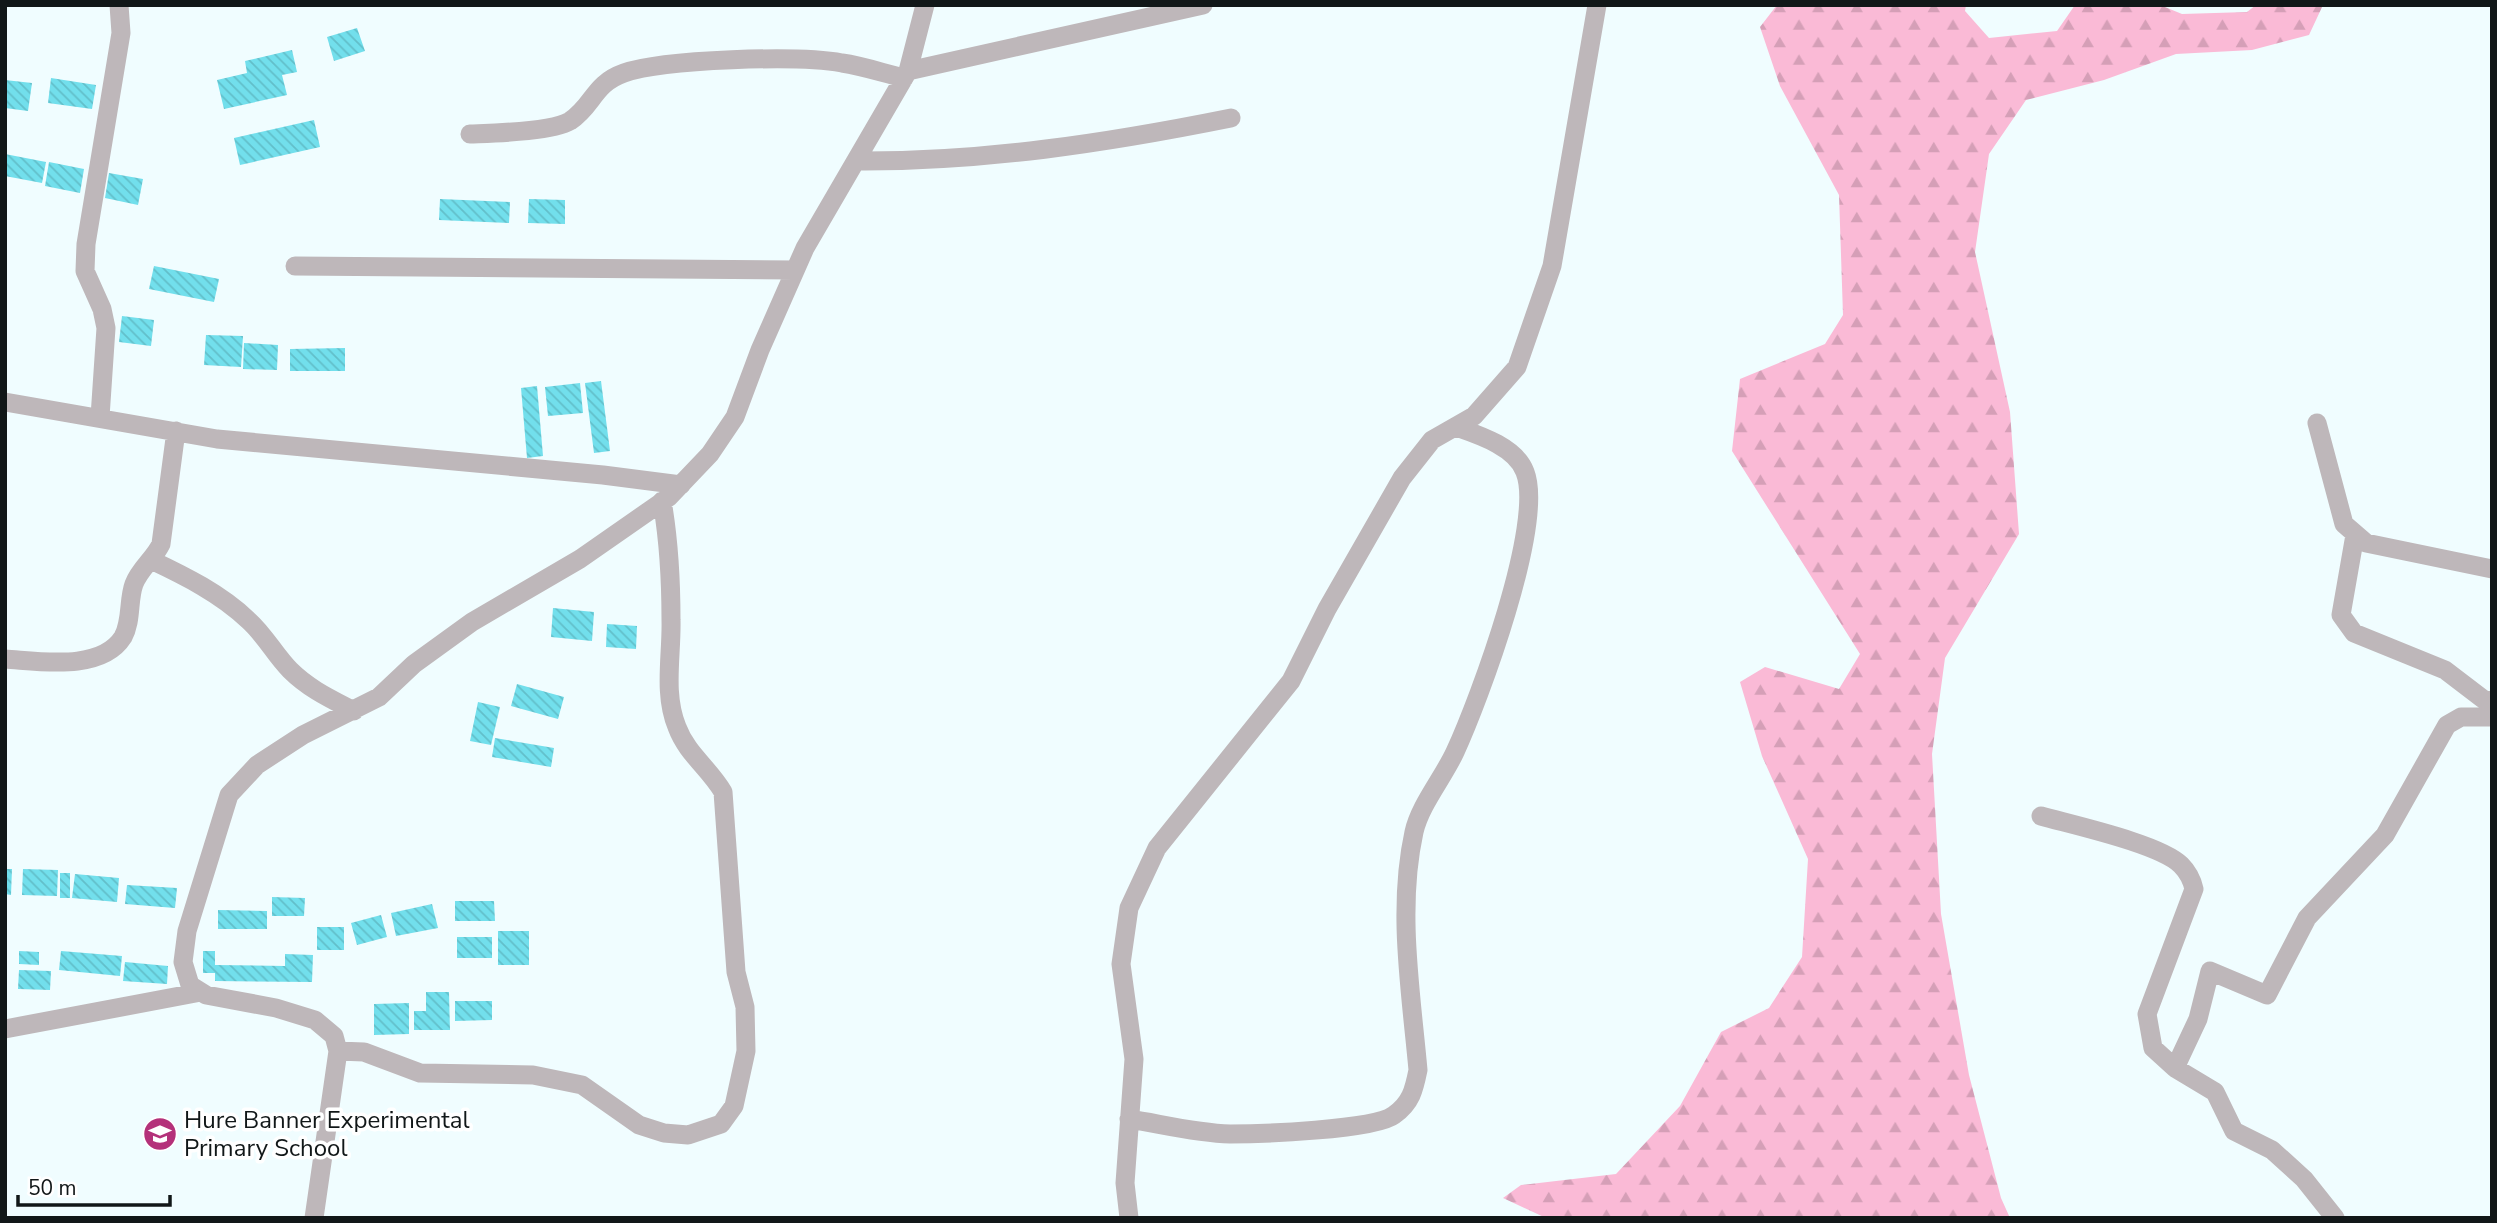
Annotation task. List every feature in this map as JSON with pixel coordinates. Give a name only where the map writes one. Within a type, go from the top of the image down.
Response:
[{"type":"street","points":[[100,417],[106,328],[102,309],[85,271],[86,244],[121,33],[119,5]]},
{"type":"street","points":[[314,1218],[338,1051],[334,1036],[315,1020],[201,992],[190,985],[183,962],[187,931],[229,795],[257,765],[303,735],[379,697],[414,664],[472,622],[580,559],[662,501],[710,454],[735,417],[795,270],[906,75],[925,5]]},
{"type":"street","points":[[470,134],[528,130],[569,122],[603,82],[627,72],[665,66],[797,60],[841,62],[906,75],[1203,5]]},
{"type":"street","points":[[1129,1218],[1125,1183],[1134,1059],[1121,964],[1129,908],[1157,848],[1291,681],[1327,610],[1402,478],[1432,440],[1474,416],[1517,367],[1552,266],[1597,5]]},
{"type":"street","points":[[856,161],[898,162],[1044,151],[1231,118]]},
{"type":"street","points":[[295,266],[795,270]]},
{"type":"street","points":[[5,402],[230,441],[681,485]]},
{"type":"street","points":[[2317,423],[2344,524],[2355,535],[2366,543],[2492,569]]},
{"type":"street","points":[[1129,1119],[1228,1134],[1288,1131],[1364,1124],[1392,1117],[1413,1097],[1418,1070],[1406,879],[1415,828],[1455,752],[1478,695],[1524,542],[1528,503],[1525,471],[1511,453],[1479,435],[1456,427]]},
{"type":"street","points":[[5,659],[57,662],[86,659],[107,652],[123,637],[133,587],[161,544],[176,431]]},
{"type":"street","points":[[338,1051],[364,1052],[420,1073],[533,1075],[582,1085],[639,1125],[664,1133],[688,1135],[721,1124],[734,1107],[746,1051],[745,1007],[736,972],[723,792],[713,774],[693,757],[677,727],[669,699],[670,552],[662,501]]},
{"type":"street","points":[[2355,535],[2341,615],[2354,633],[2445,670],[2483,699],[2492,701]]},
{"type":"street","points":[[151,560],[222,599],[247,619],[274,647],[288,668],[312,689],[354,711]]},
{"type":"street","points":[[2175,1068],[2198,1019],[2210,971],[2267,995],[2307,918],[2385,835],[2447,725],[2461,718],[2492,717]]},
{"type":"street","points":[[2041,816],[2158,851],[2180,864],[2191,878],[2194,889],[2147,1014],[2153,1048],[2175,1068],[2215,1092],[2234,1131],[2272,1150],[2304,1179],[2334,1218]]},
{"type":"street","points":[[5,1029],[201,992]]},
{"type":"green space","points":[[1777,5],[1966,5],[1965,11],[1989,38],[2057,31],[2075,5],[2160,5],[2182,14],[2247,12],[2256,5],[2323,5],[2309,35],[2252,50],[2176,54],[2104,80],[2026,100],[1989,154],[1975,252],[2010,412],[2019,534],[1945,658],[1932,754],[1941,914],[1969,1075],[2001,1198],[2010,1218],[1546,1218],[1503,1198],[1521,1185],[1616,1174],[1680,1106],[1721,1032],[1769,1008],[1802,957],[1808,859],[1762,756],[1740,682],[1765,667],[1839,689],[1860,654],[1732,451],[1740,379],[1825,344],[1843,315],[1839,195],[1780,86],[1760,27]]},
{"type":"building","points":[[357,28],[365,51],[334,61],[327,37]]},
{"type":"building","points":[[292,50],[297,72],[282,75],[287,95],[224,109],[217,80],[247,73],[245,61]]},
{"type":"building","points":[[51,78],[96,85],[92,109],[48,103]]},
{"type":"building","points":[[5,80],[32,83],[28,111],[5,108]]},
{"type":"building","points":[[314,120],[320,147],[240,165],[234,138]]},
{"type":"building","points":[[5,154],[46,162],[42,183],[5,176]]},
{"type":"building","points":[[49,162],[84,169],[80,193],[45,186]]},
{"type":"building","points":[[109,173],[143,179],[138,205],[105,198]]},
{"type":"building","points":[[440,199],[510,202],[509,223],[439,220]]},
{"type":"building","points":[[529,199],[565,200],[565,224],[528,223]]},
{"type":"building","points":[[154,266],[219,279],[214,302],[149,289]]},
{"type":"building","points":[[122,316],[154,320],[151,346],[119,342]]},
{"type":"building","points":[[206,335],[243,336],[241,367],[204,365]]},
{"type":"building","points":[[244,343],[278,345],[277,370],[243,369]]},
{"type":"building","points":[[345,348],[345,371],[290,371],[290,349]]},
{"type":"building","points":[[601,381],[610,451],[594,453],[585,383]]},
{"type":"building","points":[[580,383],[583,413],[548,416],[545,387]]},
{"type":"building","points":[[537,386],[543,456],[527,458],[521,388]]},
{"type":"building","points":[[553,608],[594,612],[592,641],[551,637]]},
{"type":"building","points":[[607,624],[637,626],[636,649],[606,647]]},
{"type":"building","points":[[517,684],[564,697],[558,719],[511,706]]},
{"type":"building","points":[[478,702],[500,707],[491,745],[470,741]]},
{"type":"building","points":[[495,738],[554,748],[551,767],[492,757]]},
{"type":"building","points":[[5,869],[12,869],[11,895],[5,894]]},
{"type":"building","points":[[23,869],[58,870],[57,896],[22,895]]},
{"type":"building","points":[[60,873],[70,873],[70,898],[60,898]]},
{"type":"building","points":[[75,874],[119,878],[117,902],[72,898]]},
{"type":"building","points":[[127,885],[177,888],[175,908],[125,904]]},
{"type":"building","points":[[272,897],[305,898],[304,916],[272,916]]},
{"type":"building","points":[[455,901],[494,901],[495,921],[455,921]]},
{"type":"building","points":[[432,904],[438,928],[396,936],[391,913]]},
{"type":"building","points":[[218,910],[267,911],[267,929],[218,929]]},
{"type":"building","points":[[381,915],[387,937],[357,945],[351,923]]},
{"type":"building","points":[[317,927],[344,927],[344,950],[317,950]]},
{"type":"building","points":[[498,931],[529,931],[529,965],[498,965]]},
{"type":"building","points":[[457,937],[492,937],[492,958],[457,958]]},
{"type":"building","points":[[19,951],[39,952],[39,965],[19,964]]},
{"type":"building","points":[[61,951],[122,956],[120,976],[59,970]]},
{"type":"building","points":[[203,951],[215,951],[215,965],[285,966],[285,954],[313,955],[312,982],[215,981],[215,973],[203,973]]},
{"type":"building","points":[[125,962],[168,966],[167,984],[123,981]]},
{"type":"building","points":[[19,970],[51,971],[50,990],[18,989]]},
{"type":"building","points":[[426,992],[449,992],[450,1030],[414,1030],[414,1011],[426,1011]]},
{"type":"building","points":[[455,1001],[492,1001],[492,1020],[455,1021]]},
{"type":"building","points":[[409,1003],[409,1034],[374,1035],[374,1004]]},
{"type":"place","name":"Hure Banner Experimental Primary School","points":[[160,1134]]}]
